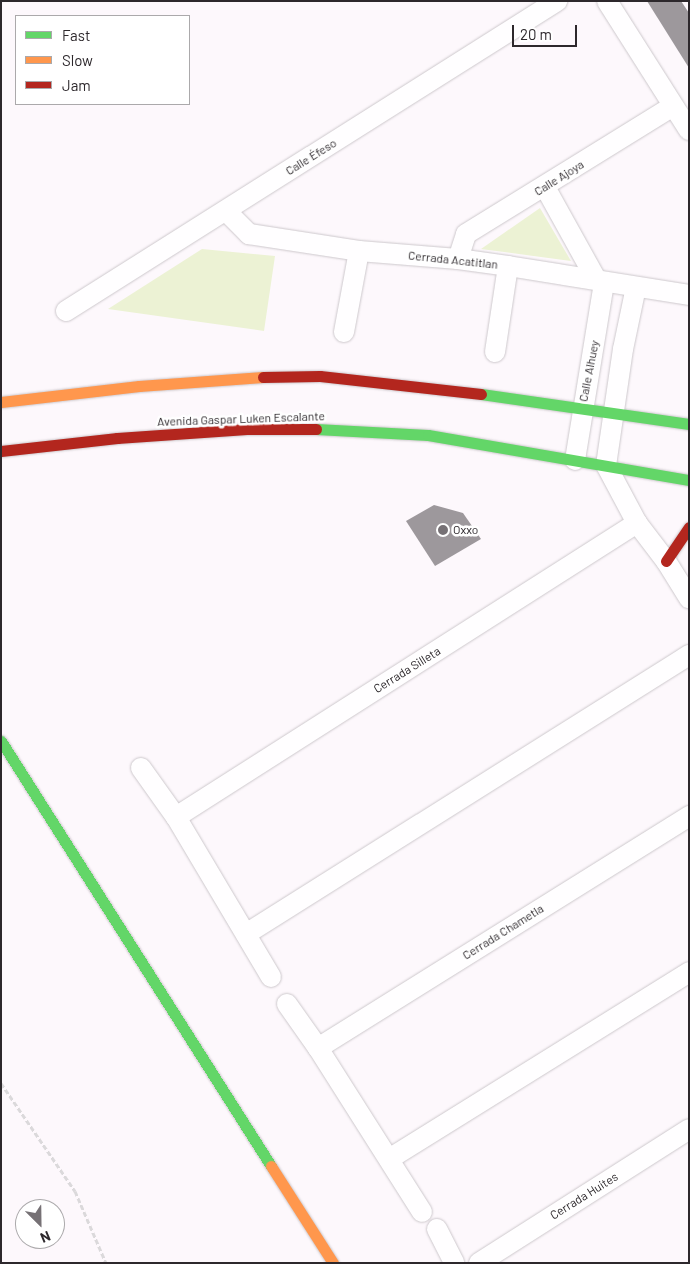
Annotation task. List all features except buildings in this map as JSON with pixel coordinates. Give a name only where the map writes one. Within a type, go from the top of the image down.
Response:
[{"type":"street","name":"Calle Éfeso","points":[[66,311],[557,1]]},
{"type":"street","points":[[607,1],[689,130]]},
{"type":"street","name":"Calle Ajoya","points":[[458,259],[466,234],[674,106]]},
{"type":"street","points":[[545,187],[600,281]]},
{"type":"street","name":"Cerrada Acatitlan","points":[[226,211],[249,234],[359,252],[458,259],[689,295]]},
{"type":"street","points":[[344,332],[359,252]]},
{"type":"street","points":[[495,352],[508,266]]},
{"type":"street","name":"Calle Alhuey","points":[[575,460],[600,281]]},
{"type":"street","points":[[636,288],[612,414],[606,465],[638,523],[666,561],[689,598]]},
{"type":"street","points":[[1,402],[242,378],[320,376],[451,390],[689,424]]},
{"type":"street","name":"Avenida Gaspar Luken Escalante","points":[[1,451],[117,438],[247,430],[329,429],[428,435],[689,480]]},
{"type":"street","name":"Cerrada Silleta","points":[[176,817],[638,523]]},
{"type":"street","points":[[666,561],[689,527]]},
{"type":"street","points":[[246,934],[689,655]]},
{"type":"street","points":[[1,741],[333,1263]]},
{"type":"street","points":[[142,768],[176,817],[271,977]]},
{"type":"street","name":"Cerrada Chametla","points":[[318,1048],[689,816]]},
{"type":"street","points":[[389,1159],[689,972]]},
{"type":"street","points":[[288,1004],[422,1212]]},
{"type":"street","name":"Cerrada Huites","points":[[479,1263],[689,1129]]},
{"type":"street","points":[[437,1228],[454,1263]]},
{"type":"path","points":[[1,1083],[76,1191],[106,1263]]},
{"type":"green space","points":[[540,208],[571,261],[481,249]]},
{"type":"green space","points":[[202,249],[275,256],[264,331],[108,309]]},
{"type":"traffic: fast","points":[[481,394],[689,424]]},
{"type":"traffic: fast","points":[[316,429],[428,435],[689,480]]},
{"type":"traffic: fast","points":[[1,741],[271,1166]]},
{"type":"traffic: slow","points":[[1,402],[139,386],[263,377]]},
{"type":"traffic: slow","points":[[271,1166],[333,1263]]},
{"type":"traffic: jam","points":[[263,377],[320,376],[481,394]]},
{"type":"traffic: jam","points":[[1,451],[117,438],[247,429],[316,429]]},
{"type":"traffic: jam","points":[[666,561],[689,527]]},
{"type":"place","name":"Oxxo","points":[[443,530]]}]
